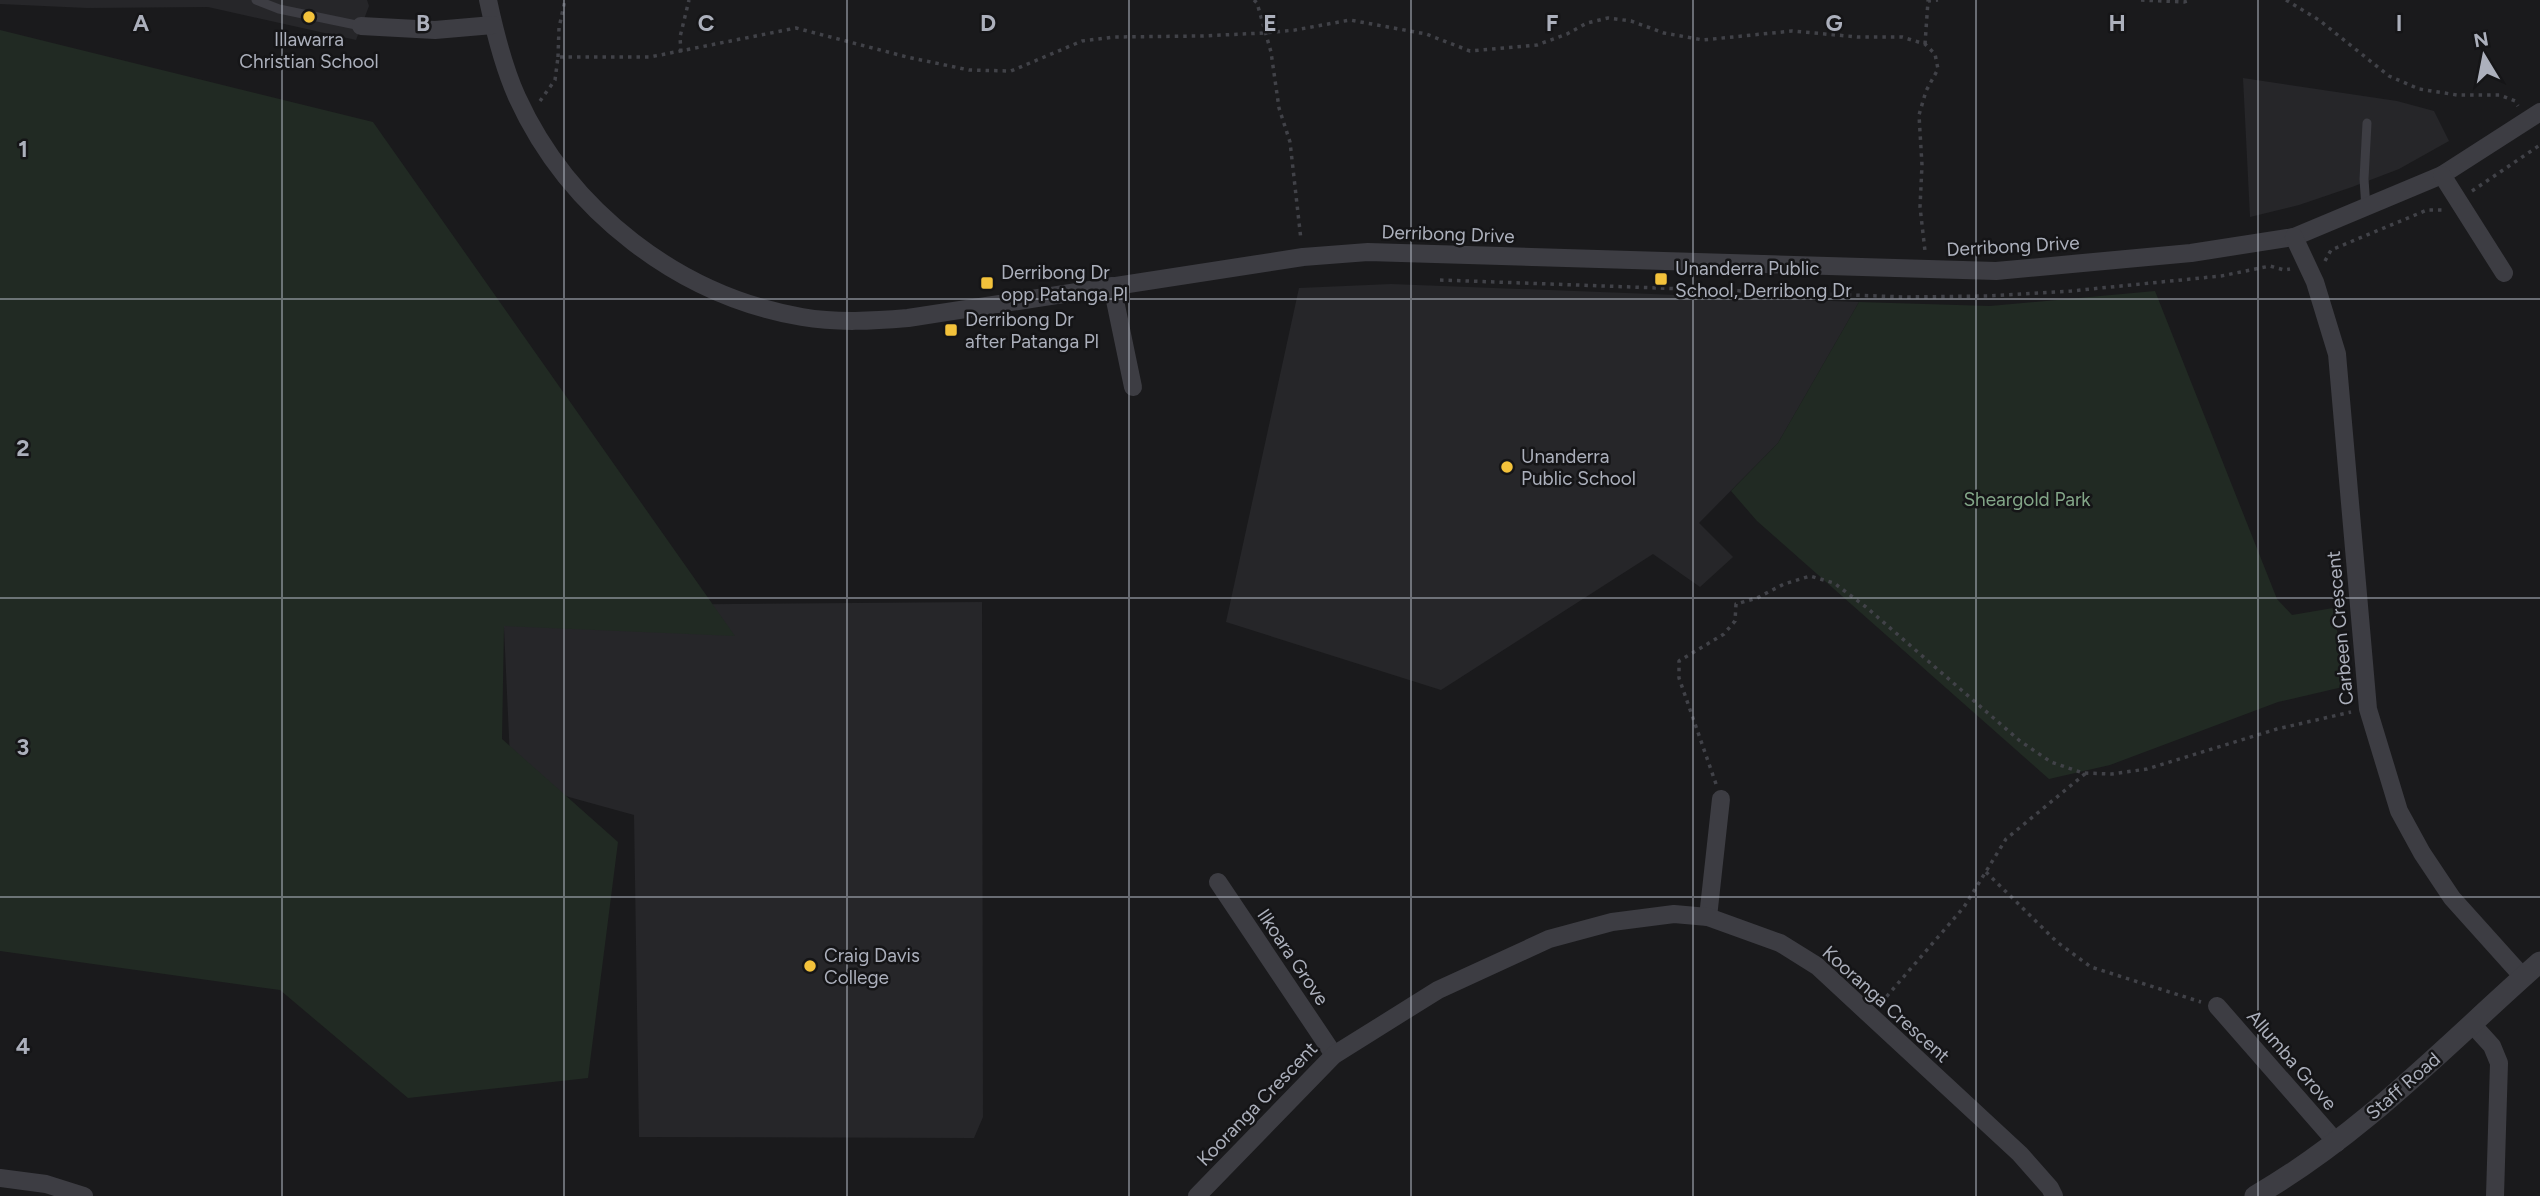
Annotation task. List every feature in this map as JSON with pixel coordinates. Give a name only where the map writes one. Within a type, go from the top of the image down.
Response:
[{"type":"street","name":"Derribong Drive","points":[[488,0],[503,60],[524,110],[575,187],[616,228],[668,268],[711,290],[746,303],[803,317],[850,321],[884,320],[1303,257],[1391,252],[1996,271],[2249,246],[2294,237],[2442,174],[2533,116]]},
{"type":"street","points":[[360,26],[435,30],[494,25]]},
{"type":"street","points":[[2442,174],[2504,273]]},
{"type":"street","name":"Carbeen Crescent","points":[[2294,237],[2315,282],[2337,354],[2368,709],[2399,811],[2422,853],[2452,898],[2523,977]]},
{"type":"street","points":[[1112,286],[1133,387]]},
{"type":"street","points":[[1708,917],[1721,799]]},
{"type":"street","name":"Ilkoara Grove","points":[[1218,882],[1334,1055]]},
{"type":"street","name":"Kooranga Crescent","points":[[1197,1196],[1334,1055],[1438,989],[1549,939],[1612,922],[1674,914],[1708,917],[1780,943],[1817,966],[2020,1154],[2054,1196]]},
{"type":"street","name":"Staff Road","points":[[2255,1196],[2337,1143],[2540,962]]},
{"type":"street","name":"Allumba Grove","points":[[2217,1006],[2337,1143]]},
{"type":"street","points":[[2472,1024],[2492,1046],[2499,1063],[2495,1196]]},
{"type":"street","points":[[0,1178],[46,1184],[84,1196]]},
{"type":"lane","points":[[256,0],[279,9],[360,26]]},
{"type":"lane","points":[[2366,208],[2364,179],[2367,123]]},
{"type":"path","points":[[524,110],[540,101],[555,80],[559,28],[565,0]]},
{"type":"path","points":[[681,52],[680,37],[689,0]]},
{"type":"path","points":[[1254,0],[1271,52],[1279,107],[1290,142],[1303,257]]},
{"type":"path","points":[[1925,44],[1926,0],[1938,0]]},
{"type":"path","points":[[2141,0],[2191,0]]},
{"type":"path","points":[[2286,0],[2319,20],[2389,76],[2419,89],[2457,95],[2500,95],[2515,101],[2533,116]]},
{"type":"path","points":[[558,57],[650,57],[796,28],[969,70],[1011,71],[1082,41],[1114,37],[1265,33],[1319,27],[1350,20],[1426,34],[1470,51],[1537,45],[1587,23],[1608,18],[1703,40],[1792,31],[1858,37],[1902,37],[1925,44],[1935,54],[1938,69],[1926,91],[1919,116],[1922,165],[1920,207],[1928,270]]},
{"type":"path","points":[[1721,799],[1679,678],[1679,661],[1724,635],[1735,621],[1736,604],[1810,576],[1834,583],[1866,607],[2020,741],[2051,762],[2085,773],[2112,774],[2147,769],[2277,729],[2368,709]]},
{"type":"path","points":[[1870,1015],[1964,907],[2006,839],[2085,773]]},
{"type":"path","points":[[1986,872],[2057,942],[2091,967],[2217,1006]]},
{"type":"shaded area","name":"Illawarra Christian School","points":[[0,0],[367,0],[369,6],[356,40],[208,7],[87,8],[0,4]]},
{"type":"shaded area","points":[[2243,78],[2397,101],[2434,111],[2449,141],[2399,169],[2352,187],[2299,205],[2250,217]]},
{"type":"shaded area","name":"Unanderra Public School","points":[[1391,284],[1859,302],[1778,443],[1699,523],[1733,557],[1700,587],[1653,554],[1441,690],[1226,622],[1299,288]]},
{"type":"shaded area","name":"Craig Davis College","points":[[982,602],[983,1117],[974,1138],[639,1137],[634,815],[511,781],[503,606]]},
{"type":"green space","points":[[0,30],[373,122],[735,636],[504,626],[502,739],[618,842],[588,1078],[408,1098],[280,990],[0,951]]},
{"type":"green space","name":"Sheargold Park","points":[[2155,291],[2277,599],[2292,615],[2333,608],[2347,686],[2278,702],[2110,765],[2049,779],[1757,521],[1731,491],[1778,443],[1859,302],[1990,306]]},
{"type":"place","name":"Illawarra Christian School","points":[[309,17]]},
{"type":"place","name":"Unanderra Public School, Derribong Dr","points":[[1661,279]]},
{"type":"place","name":"Derribong Dr opp Patanga Pl","points":[[987,283]]},
{"type":"place","name":"Derribong Dr after Patanga Pl","points":[[951,330]]},
{"type":"place","name":"Unanderra Public School","points":[[1507,467]]},
{"type":"place","name":"Craig Davis College","points":[[810,966]]}]
